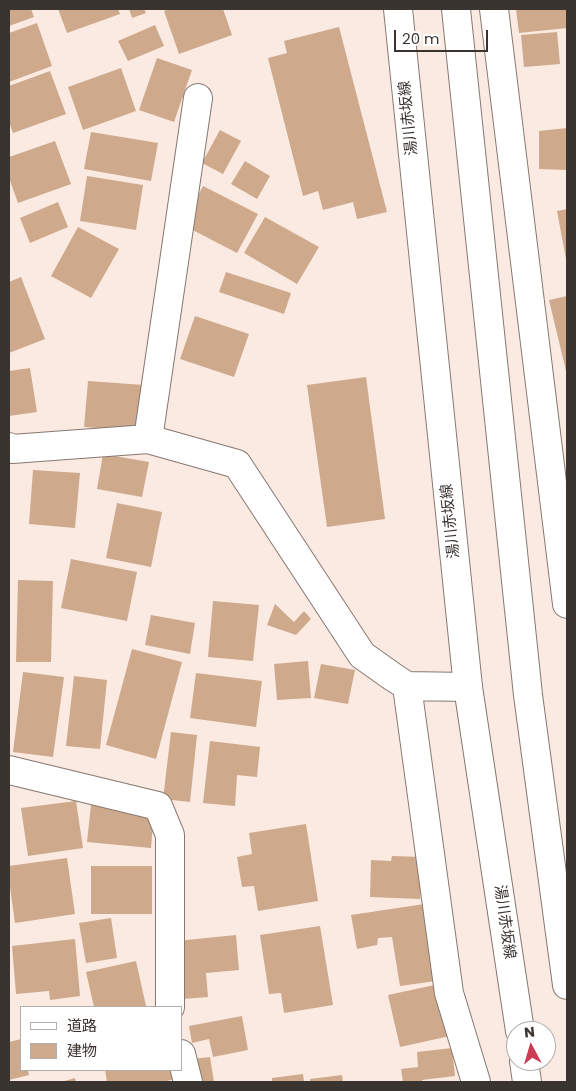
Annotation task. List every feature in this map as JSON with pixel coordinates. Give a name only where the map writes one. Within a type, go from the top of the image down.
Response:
[{"type":"street","name":"湯川赤坂線","points":[[398,9],[468,687],[518,1021]]},
{"type":"street","points":[[456,9],[528,696],[567,985]]},
{"type":"street","points":[[494,9],[567,604]]},
{"type":"street","points":[[148,439],[198,98]]},
{"type":"street","points":[[9,447],[12,449],[148,439],[236,464],[362,655],[407,686],[468,687]]},
{"type":"street","points":[[407,686],[449,993],[476,1082]]},
{"type":"street","points":[[9,770],[158,806],[170,835],[170,1006]]},
{"type":"street","points":[[182,1058],[188,1082]]},
{"type":"building","points":[[9,9],[31,9],[34,17],[9,26]]},
{"type":"building","points":[[58,9],[118,9],[120,14],[67,33]]},
{"type":"building","points":[[129,9],[144,9],[146,13],[132,18]]},
{"type":"building","points":[[169,9],[223,9],[232,35],[179,54],[164,11]]},
{"type":"building","points":[[516,9],[567,9],[567,28],[519,33]]},
{"type":"building","points":[[37,23],[52,66],[9,82],[9,33]]},
{"type":"building","points":[[155,25],[164,46],[128,61],[118,41]]},
{"type":"building","points":[[339,27],[387,212],[357,219],[353,202],[323,210],[318,191],[303,196],[268,58],[287,53],[284,41]]},
{"type":"building","points":[[557,32],[560,64],[524,67],[521,35]]},
{"type":"building","points":[[157,58],[192,70],[174,122],[139,110]]},
{"type":"building","points":[[121,68],[136,111],[83,130],[68,87]]},
{"type":"building","points":[[50,71],[66,114],[13,133],[9,122],[9,86]]},
{"type":"building","points":[[567,128],[567,170],[539,169],[539,131]]},
{"type":"building","points":[[220,130],[241,141],[223,174],[202,163]]},
{"type":"building","points":[[91,132],[158,143],[151,181],[84,169]]},
{"type":"building","points":[[55,141],[71,184],[18,203],[9,178],[9,157]]},
{"type":"building","points":[[245,161],[270,176],[257,199],[231,184]]},
{"type":"building","points":[[87,176],[143,185],[136,230],[80,221]]},
{"type":"building","points":[[203,186],[258,214],[237,253],[183,225]]},
{"type":"building","points":[[58,202],[68,227],[30,243],[20,218]]},
{"type":"building","points":[[567,209],[567,259],[566,259],[557,211]]},
{"type":"building","points":[[265,217],[319,247],[297,284],[244,253]]},
{"type":"building","points":[[78,227],[119,249],[91,298],[51,276]]},
{"type":"building","points":[[226,272],[291,293],[284,314],[219,292]]},
{"type":"building","points":[[21,277],[45,339],[9,353],[9,282]]},
{"type":"building","points":[[567,296],[567,375],[549,300]]},
{"type":"building","points":[[195,316],[249,334],[234,377],[180,359]]},
{"type":"building","points":[[30,368],[37,412],[9,416],[9,371]]},
{"type":"building","points":[[366,377],[385,519],[327,527],[307,385]]},
{"type":"building","points":[[88,381],[144,385],[140,431],[84,427]]},
{"type":"building","points":[[103,454],[149,462],[142,497],[97,489]]},
{"type":"building","points":[[33,470],[80,473],[75,528],[29,524]]},
{"type":"building","points":[[117,503],[162,512],[151,567],[106,558]]},
{"type":"building","points":[[71,559],[137,572],[127,621],[61,608]]},
{"type":"building","points":[[18,580],[53,581],[51,662],[16,662]]},
{"type":"building","points":[[213,601],[259,605],[253,661],[208,657]]},
{"type":"building","points":[[275,604],[294,622],[304,611],[311,619],[296,635],[267,625]]},
{"type":"building","points":[[151,615],[195,623],[190,654],[145,645]]},
{"type":"building","points":[[132,649],[182,662],[156,759],[106,745]]},
{"type":"building","points":[[308,661],[311,698],[277,700],[274,664]]},
{"type":"building","points":[[321,664],[355,670],[348,704],[314,698]]},
{"type":"building","points":[[23,672],[64,677],[53,757],[13,752]]},
{"type":"building","points":[[196,673],[262,681],[256,727],[190,718]]},
{"type":"building","points":[[74,676],[107,680],[100,749],[66,746]]},
{"type":"building","points":[[171,732],[197,735],[190,802],[163,799]]},
{"type":"building","points":[[210,741],[260,747],[257,777],[237,775],[235,806],[203,803]]},
{"type":"building","points":[[76,801],[83,848],[28,856],[21,808]]},
{"type":"building","points":[[91,805],[154,811],[151,848],[87,842]]},
{"type":"building","points":[[306,824],[318,901],[258,911],[254,886],[242,887],[237,857],[252,854],[249,833]]},
{"type":"building","points":[[392,856],[422,857],[420,899],[370,897],[371,860],[391,861]]},
{"type":"building","points":[[67,858],[75,914],[15,923],[9,866]]},
{"type":"building","points":[[91,866],[152,866],[152,914],[91,914]]},
{"type":"building","points":[[431,903],[443,980],[400,986],[392,937],[378,938],[377,945],[357,949],[351,915]]},
{"type":"building","points":[[111,918],[117,958],[86,963],[79,923]]},
{"type":"building","points":[[320,926],[333,1005],[284,1013],[281,993],[269,994],[260,935]]},
{"type":"building","points":[[236,935],[239,970],[206,973],[208,997],[183,999],[177,941]]},
{"type":"building","points":[[75,939],[80,996],[50,1000],[49,991],[16,994],[12,946]]},
{"type":"building","points":[[136,961],[146,1006],[94,1006],[86,972]]},
{"type":"building","points":[[439,984],[450,1036],[400,1047],[388,995]]},
{"type":"building","points":[[242,1016],[248,1050],[213,1057],[209,1039],[192,1043],[189,1026]]},
{"type":"building","points":[[20,1039],[20,1071],[28,1071],[29,1075],[9,1080],[9,1042]]},
{"type":"building","points":[[452,1048],[455,1076],[422,1080],[422,1082],[403,1082],[401,1069],[418,1067],[417,1052]]},
{"type":"building","points":[[210,1057],[214,1082],[196,1082],[192,1059]]},
{"type":"building","points":[[105,1071],[174,1071],[176,1079],[162,1082],[107,1082]]},
{"type":"building","points":[[303,1074],[304,1082],[272,1082],[272,1078]]},
{"type":"building","points":[[342,1075],[343,1082],[310,1082],[310,1079]]},
{"type":"building","points":[[75,1078],[76,1082],[61,1082]]}]
